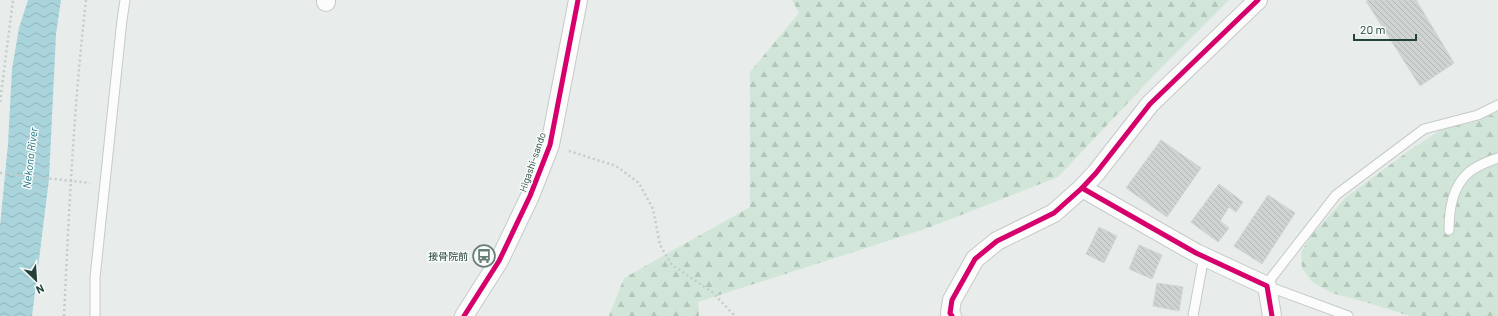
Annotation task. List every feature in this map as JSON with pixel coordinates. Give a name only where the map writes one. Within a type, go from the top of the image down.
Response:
[{"type":"street","name":"Higashi-sando","points":[[464,316],[499,261],[530,196],[550,145],[578,0]]},
{"type":"street","points":[[952,316],[950,313],[952,300],[975,259],[997,241],[1054,213],[1082,188],[1096,173],[1150,104],[1258,0]]},
{"type":"street","points":[[1082,188],[1204,256],[1267,286],[1272,316]]},
{"type":"lane","points":[[95,316],[95,278],[125,0]]},
{"type":"lane","points":[[1348,316],[1267,286],[1272,277],[1336,195],[1424,129],[1478,115],[1498,105]]},
{"type":"lane","points":[[1449,230],[1449,213],[1456,189],[1466,174],[1481,165],[1498,158]]},
{"type":"lane","points":[[1192,316],[1204,256]]},
{"type":"path","points":[[0,102],[13,0]]},
{"type":"path","points":[[64,316],[70,181],[86,0]]},
{"type":"path","points":[[550,145],[616,166],[639,183],[653,209],[660,245],[672,265],[712,292],[735,316]]},
{"type":"path","points":[[0,173],[105,184]]},
{"type":"green space","points":[[792,0],[1229,0],[1157,72],[1058,177],[928,228],[698,302],[699,316],[609,316],[624,278],[750,207],[750,72],[799,13]]},
{"type":"green space","points":[[1498,112],[1498,316],[1410,316],[1332,293],[1312,282],[1302,268],[1301,252],[1311,236],[1345,198],[1440,130],[1478,121]]},
{"type":"water","name":"Nekona River","points":[[28,0],[61,0],[56,34],[49,179],[32,316],[0,316],[0,226],[8,144],[12,69],[19,28]]},
{"type":"building","points":[[1416,0],[1454,63],[1420,86],[1366,1]]},
{"type":"building","points":[[1161,140],[1201,168],[1167,217],[1126,188]]},
{"type":"building","points":[[1219,184],[1243,202],[1236,212],[1229,207],[1220,221],[1229,228],[1218,242],[1191,222]]},
{"type":"building","points":[[1268,195],[1295,213],[1262,264],[1234,246]]},
{"type":"building","points":[[1099,227],[1117,236],[1104,263],[1086,254]]},
{"type":"building","points":[[1139,245],[1162,255],[1152,279],[1129,269]]},
{"type":"building","points":[[1157,283],[1183,287],[1179,311],[1153,306]]},
{"type":"cycle path","points":[[464,316],[499,261],[530,196],[550,145],[578,0]]},
{"type":"cycle path","points":[[1258,0],[1150,104],[1096,173],[1082,188],[1196,253],[1267,286],[1272,316]]},
{"type":"cycle path","points":[[952,316],[950,313],[952,300],[975,259],[997,241],[1054,213],[1082,188]]},
{"type":"place","name":"接骨院前","points":[[484,256]]}]
